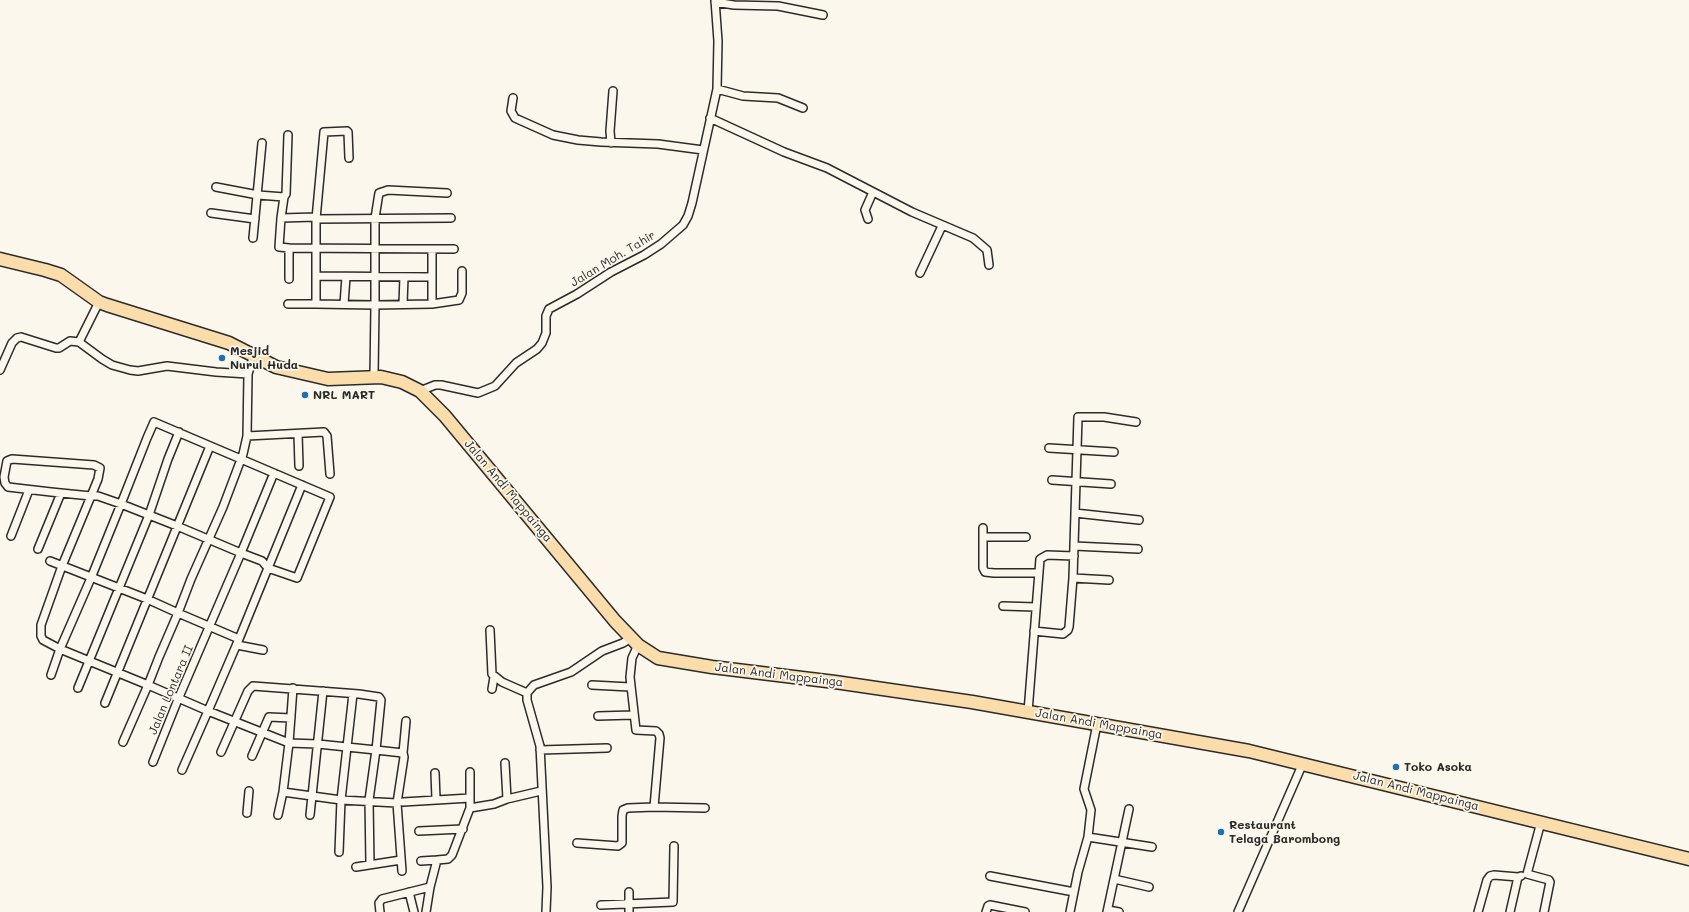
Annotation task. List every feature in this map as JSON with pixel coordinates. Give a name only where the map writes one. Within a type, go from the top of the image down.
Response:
[{"type":"main road","name":"Jalan Andi Mappainga","points":[[0,259],[61,275],[99,302],[229,343],[276,367],[318,378],[341,379],[374,376],[402,382],[420,391],[445,416],[615,622],[635,642],[658,658],[675,662],[883,689],[1028,712],[1249,751],[1689,859]]},
{"type":"street","points":[[715,1],[734,5],[778,6],[823,15]]},
{"type":"street","name":"Jalan Moh. Tahir","points":[[420,391],[442,384],[478,393],[494,386],[516,362],[537,349],[542,343],[546,333],[546,316],[550,309],[611,272],[644,255],[672,235],[683,225],[688,216],[717,89],[718,41],[715,1]]},
{"type":"street","points":[[717,89],[743,96],[778,98],[803,108]]},
{"type":"street","points":[[611,143],[610,131],[613,91]]},
{"type":"street","points":[[513,98],[511,113],[522,122],[564,137],[611,143],[658,144],[703,150]]},
{"type":"street","points":[[710,118],[784,152],[827,168],[942,226],[973,238],[987,250],[988,265]]},
{"type":"street","points":[[316,304],[316,218],[324,132],[348,132],[349,158]]},
{"type":"street","points":[[288,135],[286,194],[284,197],[281,218],[279,247],[454,249]]},
{"type":"street","points":[[253,238],[262,142]]},
{"type":"street","points":[[216,187],[258,195],[284,197]]},
{"type":"street","points":[[374,376],[375,218],[379,193],[383,191],[409,190],[447,193]]},
{"type":"street","points":[[868,219],[865,210],[873,192]]},
{"type":"street","points":[[211,213],[255,219]]},
{"type":"street","points":[[281,218],[375,218],[426,220],[450,218]]},
{"type":"street","points":[[920,273],[942,226]]},
{"type":"street","points":[[289,248],[289,279]]},
{"type":"street","points":[[432,249],[432,304]]},
{"type":"street","points":[[288,304],[432,304],[459,300],[462,293],[462,272]]},
{"type":"street","points":[[317,276],[374,278],[432,277]]},
{"type":"street","points":[[344,304],[346,277]]},
{"type":"street","points":[[403,304],[404,277]]},
{"type":"street","points":[[79,342],[99,302]]},
{"type":"street","points":[[0,370],[12,343],[17,338],[21,337],[56,348],[59,348],[70,341],[79,342],[102,359],[130,370],[138,371],[167,366],[248,374]]},
{"type":"street","points":[[123,742],[209,540],[241,460],[247,436],[248,374],[254,356]]},
{"type":"street","points":[[1034,631],[1063,634],[1068,630],[1073,578],[1078,417],[1104,418],[1136,422]]},
{"type":"street","points":[[50,675],[60,649],[91,578],[121,504],[154,422],[330,497],[297,578],[268,568],[262,562],[121,504],[92,496],[12,488],[6,485],[4,477],[5,467],[8,460],[12,459],[97,466],[100,471],[92,496],[62,566],[45,612],[40,633],[43,640],[60,649],[89,662],[289,743],[318,744],[403,753]]},
{"type":"street","points":[[78,688],[149,515],[179,432]]},
{"type":"street","points":[[247,436],[324,432],[326,434],[330,474]]},
{"type":"street","points":[[298,434],[299,466]]},
{"type":"street","points":[[105,703],[210,446]]},
{"type":"street","points":[[1049,448],[1114,452]]},
{"type":"street","name":"Jalan Lontara II","points":[[152,762],[274,473]]},
{"type":"street","points":[[1052,480],[1111,484]]},
{"type":"street","points":[[182,770],[238,642],[302,485]]},
{"type":"street","points":[[11,536],[29,490]]},
{"type":"street","points":[[38,549],[61,493]]},
{"type":"street","points":[[1075,513],[1139,520]]},
{"type":"street","points":[[983,528],[983,568],[985,572],[1039,573]]},
{"type":"street","points":[[983,537],[1026,538]]},
{"type":"street","points":[[1074,546],[1138,549]]},
{"type":"street","points":[[1028,712],[1040,559],[1045,556],[1074,556]]},
{"type":"street","points":[[50,561],[147,599],[210,626],[238,642],[263,650]]},
{"type":"street","points":[[1073,578],[1109,580]]},
{"type":"street","points":[[1003,606],[1036,607]]},
{"type":"street","points":[[490,630],[491,672],[494,677],[527,693]]},
{"type":"street","points":[[546,912],[547,887],[540,750],[527,700],[527,693],[534,685],[571,672],[602,651],[623,643],[635,642],[632,658],[630,687],[636,730],[656,731],[660,736],[654,807]]},
{"type":"street","points":[[492,690],[494,677]]},
{"type":"street","points":[[592,685],[630,687]]},
{"type":"street","points":[[221,752],[248,691],[253,686],[293,688],[378,696],[381,698],[369,800],[370,864]]},
{"type":"street","points":[[278,815],[283,792],[289,743],[293,688]]},
{"type":"street","points":[[310,815],[323,691]]},
{"type":"street","points":[[339,852],[341,800],[353,694]]},
{"type":"street","points":[[598,716],[633,716]]},
{"type":"street","points":[[252,756],[269,717],[291,718]]},
{"type":"street","points":[[402,871],[400,777],[404,761],[403,753],[406,721]]},
{"type":"street","points":[[1070,912],[1088,837],[1091,810],[1084,788],[1097,724]]},
{"type":"street","points":[[540,750],[607,748]]},
{"type":"street","points":[[505,763],[507,799]]},
{"type":"street","points":[[1238,912],[1303,764]]},
{"type":"street","points":[[421,861],[448,859],[452,855],[470,808],[470,772]]},
{"type":"street","points":[[435,773],[436,799]]},
{"type":"street","points":[[247,813],[249,791]]},
{"type":"street","points":[[470,808],[494,804],[507,799],[541,791]]},
{"type":"street","points":[[283,792],[341,800],[369,800],[400,803],[436,799],[470,798]]},
{"type":"street","points":[[577,843],[618,846],[622,843],[623,810],[628,808],[704,808]]},
{"type":"street","points":[[1119,912],[1108,911],[1129,809]]},
{"type":"street","points":[[1527,874],[1540,822]]},
{"type":"street","points":[[419,831],[463,829]]},
{"type":"street","points":[[1088,837],[1152,847]]},
{"type":"street","points":[[601,905],[673,902],[674,846]]},
{"type":"street","points":[[356,868],[370,864],[401,860]]},
{"type":"street","points":[[426,912],[430,887],[437,860]]},
{"type":"street","points":[[1478,912],[1487,880],[1490,876],[1518,877],[1527,874],[1549,880],[1550,882],[1544,912]]},
{"type":"street","points":[[990,876],[1074,892]]},
{"type":"street","points":[[1510,912],[1518,877]]},
{"type":"street","points":[[1114,879],[1149,887]]},
{"type":"street","points":[[380,912],[379,903],[382,899],[430,887]]},
{"type":"street","points":[[409,892],[414,912]]},
{"type":"street","points":[[629,892],[629,912]]},
{"type":"street","points":[[987,909],[991,905],[1025,912]]},
{"type":"place","name":"Mesjid Nurul Huda","points":[[222,358]]},
{"type":"place","name":"NRL MART","points":[[305,395]]},
{"type":"place","name":"Toko Asoka","points":[[1396,767]]},
{"type":"place","name":"Restaurant Telaga Barombong","points":[[1221,832]]}]
